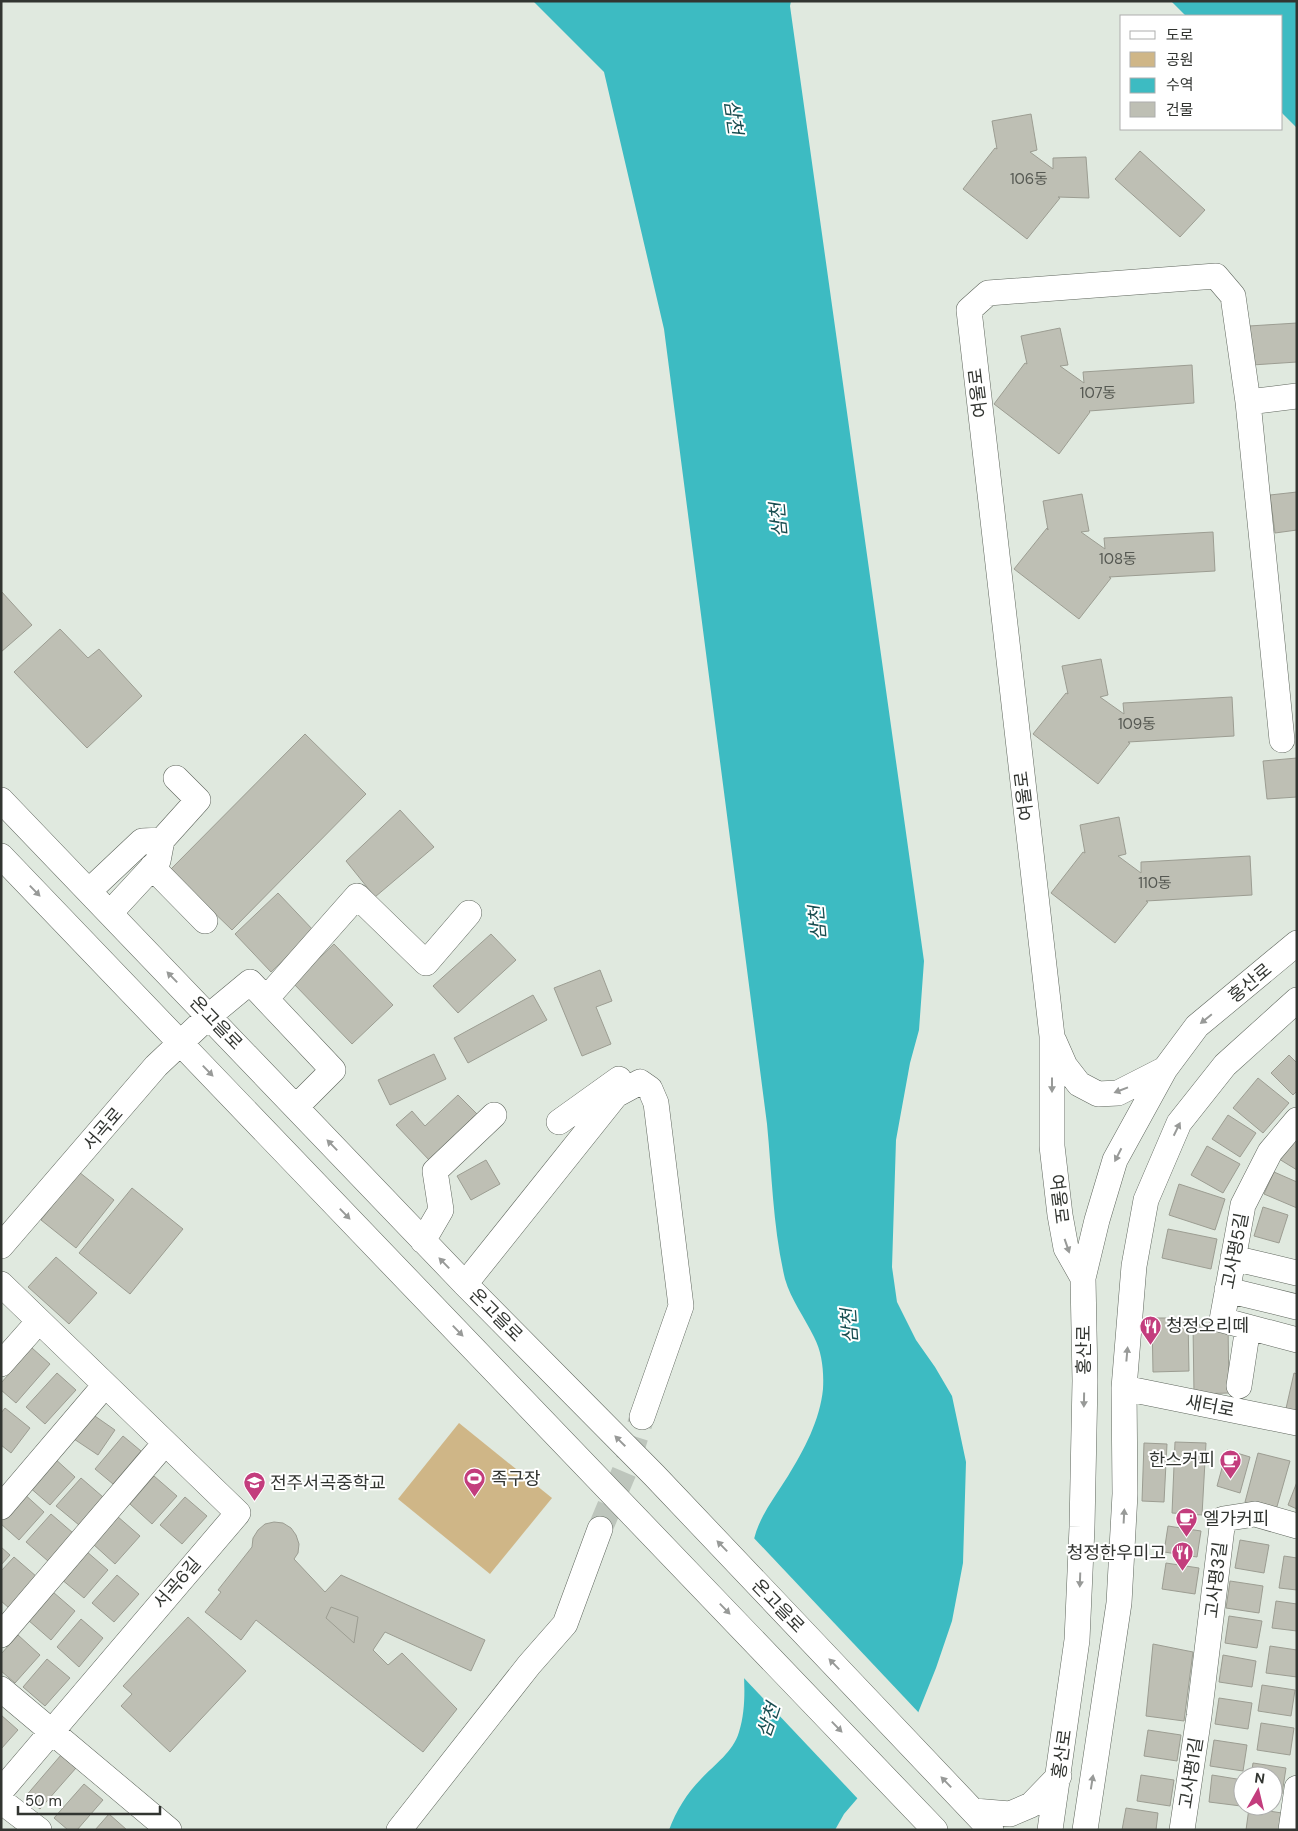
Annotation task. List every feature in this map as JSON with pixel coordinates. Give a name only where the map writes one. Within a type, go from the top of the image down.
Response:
[{"type":"street","name":"여울로","points":[[1084,1278],[1066,1248],[1060,1215],[1052,1146],[1052,1036],[969,310],[988,293],[1216,276],[1233,296],[1248,402]]},
{"type":"street","points":[[1282,740],[1248,402],[1297,396]]},
{"type":"street","points":[[110,913],[158,860],[162,840],[198,800],[176,778]]},
{"type":"street","name":"온고을로","points":[[1,800],[423,1241],[654,1475],[974,1811],[1001,1822]]},
{"type":"street","points":[[89,891],[142,841],[162,840]]},
{"type":"street","points":[[1,856],[935,1830]]},
{"type":"street","points":[[152,867],[205,921]]},
{"type":"street","points":[[296,1107],[334,1070],[266,999],[357,896],[426,963],[468,913]]},
{"type":"street","name":"홍산로","points":[[1050,1830],[1077,1640],[1082,1527],[1084,1278],[1097,1220],[1115,1160],[1165,1068],[1197,1026],[1297,943]]},
{"type":"street","name":"서곡로","points":[[1,1246],[156,1066],[209,1016],[250,982],[266,999]]},
{"type":"street","name":"홍산로","points":[[1085,1830],[1119,1602],[1125,1494],[1124,1388],[1134,1266],[1146,1200],[1179,1123],[1225,1066],[1297,1000]]},
{"type":"street","points":[[1052,1036],[1065,1066],[1079,1084],[1098,1094],[1118,1093],[1165,1068]]},
{"type":"street","points":[[559,1122],[621,1078],[639,1088],[656,1103],[681,1306],[642,1417]]},
{"type":"street","points":[[465,1284],[616,1095],[639,1088]]},
{"type":"street","points":[[423,1241],[440,1210],[435,1171],[494,1115]]},
{"type":"street","name":"고사평5길","points":[[1297,1120],[1270,1152],[1243,1204],[1222,1320],[1297,1340]]},
{"type":"street","points":[[1233,1258],[1297,1272]]},
{"type":"street","name":"서곡6길","points":[[1,1284],[238,1513],[51,1730],[1,1791]]},
{"type":"street","points":[[1227,1290],[1297,1307]]},
{"type":"street","points":[[1,1364],[39,1321]]},
{"type":"street","points":[[1239,1386],[1248,1327]]},
{"type":"street","points":[[521,1397],[548,1368]]},
{"type":"street","points":[[1,1507],[105,1385]]},
{"type":"street","name":"새터로","points":[[1124,1388],[1297,1422]]},
{"type":"street","points":[[1,1635],[165,1443]]},
{"type":"street","name":"고사평3길","points":[[1199,1716],[1223,1519],[1255,1514],[1297,1526]]},
{"type":"street","points":[[399,1830],[529,1665],[565,1624],[600,1529]]},
{"type":"street","points":[[1,1689],[169,1830]]},
{"type":"street","name":"고사평1길","points":[[1182,1830],[1199,1716]]},
{"type":"street","points":[[1001,1822],[1031,1805],[1059,1776]]},
{"type":"street","points":[[1291,1830],[1297,1788]]},
{"type":"street","points":[[1,1801],[39,1830]]},
{"type":"green space","name":"족구장","points":[[459,1423],[552,1498],[490,1574],[398,1499]]},
{"type":"water","name":"삼천","points":[[533,1],[791,1],[790,6],[924,961],[919,1030],[910,1063],[896,1140],[892,1267],[897,1302],[916,1340],[952,1396],[966,1462],[963,1563],[952,1621],[936,1668],[918,1713],[898,1751],[844,1814],[835,1830],[669,1830],[687,1796],[696,1784],[728,1752],[739,1732],[744,1699],[744,1622],[753,1545],[764,1514],[800,1456],[815,1423],[823,1389],[823,1369],[817,1343],[794,1302],[785,1279],[778,1241],[767,1124],[664,329],[604,72]]},
{"type":"water","points":[[1171,1],[1297,1],[1297,128],[1283,114],[1283,15],[1185,15]]},
{"type":"pier","points":[[752,1536],[920,1714],[900,1752],[859,1800],[742,1676],[740,1644],[743,1588]]},
{"type":"building","points":[[1031,114],[1037,150],[1030,152],[1053,169],[1053,158],[1086,157],[1089,198],[1058,197],[1060,198],[1027,239],[963,189],[995,148],[997,149],[992,121]]},
{"type":"building","points":[[1140,151],[1205,210],[1180,237],[1115,179]]},
{"type":"building","points":[[1297,323],[1297,362],[1252,365],[1249,326]]},
{"type":"building","points":[[1060,328],[1068,365],[1060,366],[1084,383],[1083,372],[1192,365],[1194,403],[1089,411],[1059,454],[994,404],[1025,363],[1027,364],[1021,336]]},
{"type":"building","points":[[1297,492],[1297,530],[1275,533],[1270,495]]},
{"type":"building","points":[[1082,494],[1089,531],[1081,532],[1105,549],[1104,538],[1213,532],[1215,571],[1109,577],[1111,578],[1079,619],[1014,569],[1047,528],[1048,530],[1043,501]]},
{"type":"building","points":[[1,591],[32,625],[1,652]]},
{"type":"building","points":[[60,629],[88,658],[99,649],[142,696],[87,748],[14,672]]},
{"type":"building","points":[[1101,659],[1108,695],[1100,697],[1124,714],[1123,703],[1232,697],[1234,736],[1128,742],[1130,743],[1098,784],[1033,734],[1066,693],[1068,694],[1062,666]]},
{"type":"building","points":[[305,734],[366,794],[232,930],[170,870]]},
{"type":"building","points":[[1297,758],[1297,797],[1267,799],[1263,761]]},
{"type":"building","points":[[400,810],[434,847],[375,897],[346,861]]},
{"type":"building","points":[[1119,817],[1126,854],[1118,856],[1141,873],[1141,862],[1250,856],[1252,895],[1146,901],[1148,902],[1115,943],[1051,893],[1083,852],[1085,853],[1080,825]]},
{"type":"building","points":[[278,893],[314,931],[271,972],[235,934]]},
{"type":"building","points":[[491,934],[516,960],[458,1013],[433,986]]},
{"type":"building","points":[[334,944],[393,1005],[352,1044],[293,983]]},
{"type":"building","points":[[600,970],[612,1001],[596,1007],[611,1044],[582,1056],[554,988]]},
{"type":"building","points":[[533,995],[547,1020],[468,1063],[454,1038]]},
{"type":"building","points":[[434,1054],[446,1079],[390,1105],[378,1080]]},
{"type":"building","points":[[1289,1055],[1297,1063],[1297,1091],[1293,1095],[1271,1073]]},
{"type":"building","points":[[1258,1078],[1289,1103],[1263,1133],[1233,1108]]},
{"type":"building","points":[[458,1095],[478,1115],[430,1161],[396,1125],[412,1111],[425,1126]]},
{"type":"building","points":[[1228,1115],[1256,1133],[1240,1157],[1212,1139]]},
{"type":"building","points":[[1297,1135],[1297,1170],[1279,1159]]},
{"type":"building","points":[[1207,1146],[1240,1164],[1223,1193],[1191,1175]]},
{"type":"building","points":[[486,1160],[500,1184],[471,1200],[457,1176]]},
{"type":"building","points":[[79,1172],[114,1200],[76,1248],[41,1220]]},
{"type":"building","points":[[1274,1172],[1297,1182],[1297,1208],[1264,1194]]},
{"type":"building","points":[[1179,1184],[1225,1199],[1215,1230],[1169,1215]]},
{"type":"building","points":[[132,1188],[183,1229],[130,1294],[79,1253]]},
{"type":"building","points":[[1263,1207],[1288,1215],[1279,1243],[1254,1236]]},
{"type":"building","points":[[1168,1229],[1217,1239],[1211,1269],[1162,1258]]},
{"type":"building","points":[[56,1257],[97,1293],[69,1324],[28,1287]]},
{"type":"building","points":[[1152,1318],[1188,1318],[1189,1371],[1153,1372]]},
{"type":"building","points":[[1228,1324],[1229,1393],[1194,1394],[1193,1325]]},
{"type":"building","points":[[32,1348],[50,1364],[16,1403],[1,1390],[1,1383]]},
{"type":"building","points":[[57,1373],[76,1390],[45,1424],[26,1407]]},
{"type":"building","points":[[1294,1373],[1297,1374],[1297,1416],[1285,1413]]},
{"type":"building","points":[[5,1408],[30,1428],[11,1453],[1,1445],[1,1413]]},
{"type":"building","points":[[89,1412],[115,1430],[98,1455],[71,1437]]},
{"type":"building","points":[[123,1436],[141,1451],[113,1484],[95,1469]]},
{"type":"building","points":[[1175,1442],[1206,1443],[1202,1515],[1172,1513]]},
{"type":"building","points":[[1144,1443],[1167,1444],[1164,1502],[1142,1501]]},
{"type":"building","points":[[1227,1450],[1250,1457],[1240,1493],[1217,1486]]},
{"type":"building","points":[[1258,1453],[1290,1461],[1276,1510],[1245,1502]]},
{"type":"building","points":[[53,1457],[75,1477],[50,1505],[28,1486]]},
{"type":"building","points":[[154,1476],[177,1496],[152,1524],[130,1504]]},
{"type":"building","points":[[81,1478],[103,1497],[79,1525],[56,1506]]},
{"type":"building","points":[[1297,1482],[1297,1509],[1288,1505]]},
{"type":"building","points":[[22,1492],[44,1512],[19,1540],[1,1524],[1,1516]]},
{"type":"building","points":[[185,1497],[207,1516],[182,1544],[160,1525]]},
{"type":"building","points":[[51,1514],[73,1533],[48,1561],[26,1542]]},
{"type":"building","points":[[117,1516],[140,1536],[115,1564],[93,1544]]},
{"type":"building","points":[[283,1523],[291,1528],[299,1544],[298,1553],[294,1559],[325,1592],[341,1575],[485,1640],[471,1671],[385,1632],[373,1650],[388,1665],[402,1653],[457,1709],[423,1752],[256,1620],[241,1640],[205,1612],[221,1592],[218,1590],[252,1547],[253,1538],[258,1530],[265,1524]]},
{"type":"building","points":[[1168,1526],[1201,1531],[1197,1557],[1164,1552]]},
{"type":"building","points":[[1240,1540],[1269,1545],[1264,1573],[1235,1568]]},
{"type":"building","points":[[1,1547],[10,1555],[1,1565]]},
{"type":"building","points":[[86,1551],[108,1570],[84,1598],[61,1579]]},
{"type":"building","points":[[1284,1556],[1297,1558],[1297,1590],[1279,1588]]},
{"type":"building","points":[[14,1557],[37,1577],[9,1608],[1,1601],[1,1571]]},
{"type":"building","points":[[1166,1563],[1199,1568],[1195,1594],[1162,1589]]},
{"type":"building","points":[[117,1575],[139,1594],[114,1622],[92,1603]]},
{"type":"building","points":[[1230,1581],[1263,1586],[1259,1613],[1226,1608]]},
{"type":"building","points":[[53,1592],[75,1611],[51,1640],[28,1620]]},
{"type":"building","points":[[1276,1601],[1297,1604],[1297,1631],[1272,1628]]},
{"type":"building","points":[[331,1607],[358,1617],[354,1643],[326,1618]]},
{"type":"building","points":[[1229,1616],[1262,1621],[1257,1648],[1225,1643]]},
{"type":"building","points":[[188,1617],[246,1671],[170,1752],[121,1706],[132,1694],[123,1686]]},
{"type":"building","points":[[81,1619],[103,1638],[79,1667],[57,1647]]},
{"type":"building","points":[[18,1635],[40,1655],[15,1683],[1,1671],[1,1654]]},
{"type":"building","points":[[1153,1644],[1193,1652],[1184,1721],[1146,1716]]},
{"type":"building","points":[[1270,1646],[1297,1650],[1297,1677],[1266,1673]]},
{"type":"building","points":[[1223,1655],[1256,1661],[1252,1687],[1219,1682]]},
{"type":"building","points":[[47,1659],[70,1678],[45,1706],[23,1687]]},
{"type":"building","points":[[1262,1685],[1295,1690],[1291,1716],[1258,1711]]},
{"type":"building","points":[[1219,1698],[1252,1703],[1248,1729],[1215,1724]]},
{"type":"building","points":[[1,1715],[18,1730],[1,1749]]},
{"type":"building","points":[[1261,1723],[1294,1728],[1290,1755],[1257,1750]]},
{"type":"building","points":[[1148,1730],[1181,1735],[1177,1761],[1144,1756]]},
{"type":"building","points":[[1214,1740],[1247,1745],[1244,1766],[1233,1766],[1233,1769],[1210,1766]]},
{"type":"building","points":[[61,1755],[76,1768],[40,1809],[25,1797]]},
{"type":"building","points":[[1253,1763],[1273,1766],[1253,1766]]},
{"type":"building","points":[[1283,1768],[1286,1768],[1283,1788]]},
{"type":"building","points":[[1141,1775],[1174,1780],[1170,1806],[1137,1801]]},
{"type":"building","points":[[1212,1775],[1233,1778],[1233,1805],[1209,1802]]},
{"type":"building","points":[[84,1784],[103,1800],[77,1830],[68,1830],[54,1818]]},
{"type":"building","points":[[1126,1808],[1158,1813],[1156,1830],[1122,1830]]},
{"type":"building","points":[[109,1814],[127,1830],[95,1830]]},
{"type":"building","points":[[1248,1816],[1281,1816],[1279,1830],[1246,1830]]},
{"type":"tunnel","points":[[600,1529],[627,1465],[642,1417]]},
{"type":"place","name":"청정오리떼","points":[[1150,1345]]},
{"type":"place","name":"한스커피","points":[[1231,1479]]},
{"type":"place","name":"족구장","points":[[475,1498]]},
{"type":"place","name":"전주서곡중학교","points":[[254,1502]]},
{"type":"place","name":"엘가커피","points":[[1187,1538]]},
{"type":"place","name":"청정한우미고","points":[[1182,1572]]}]
